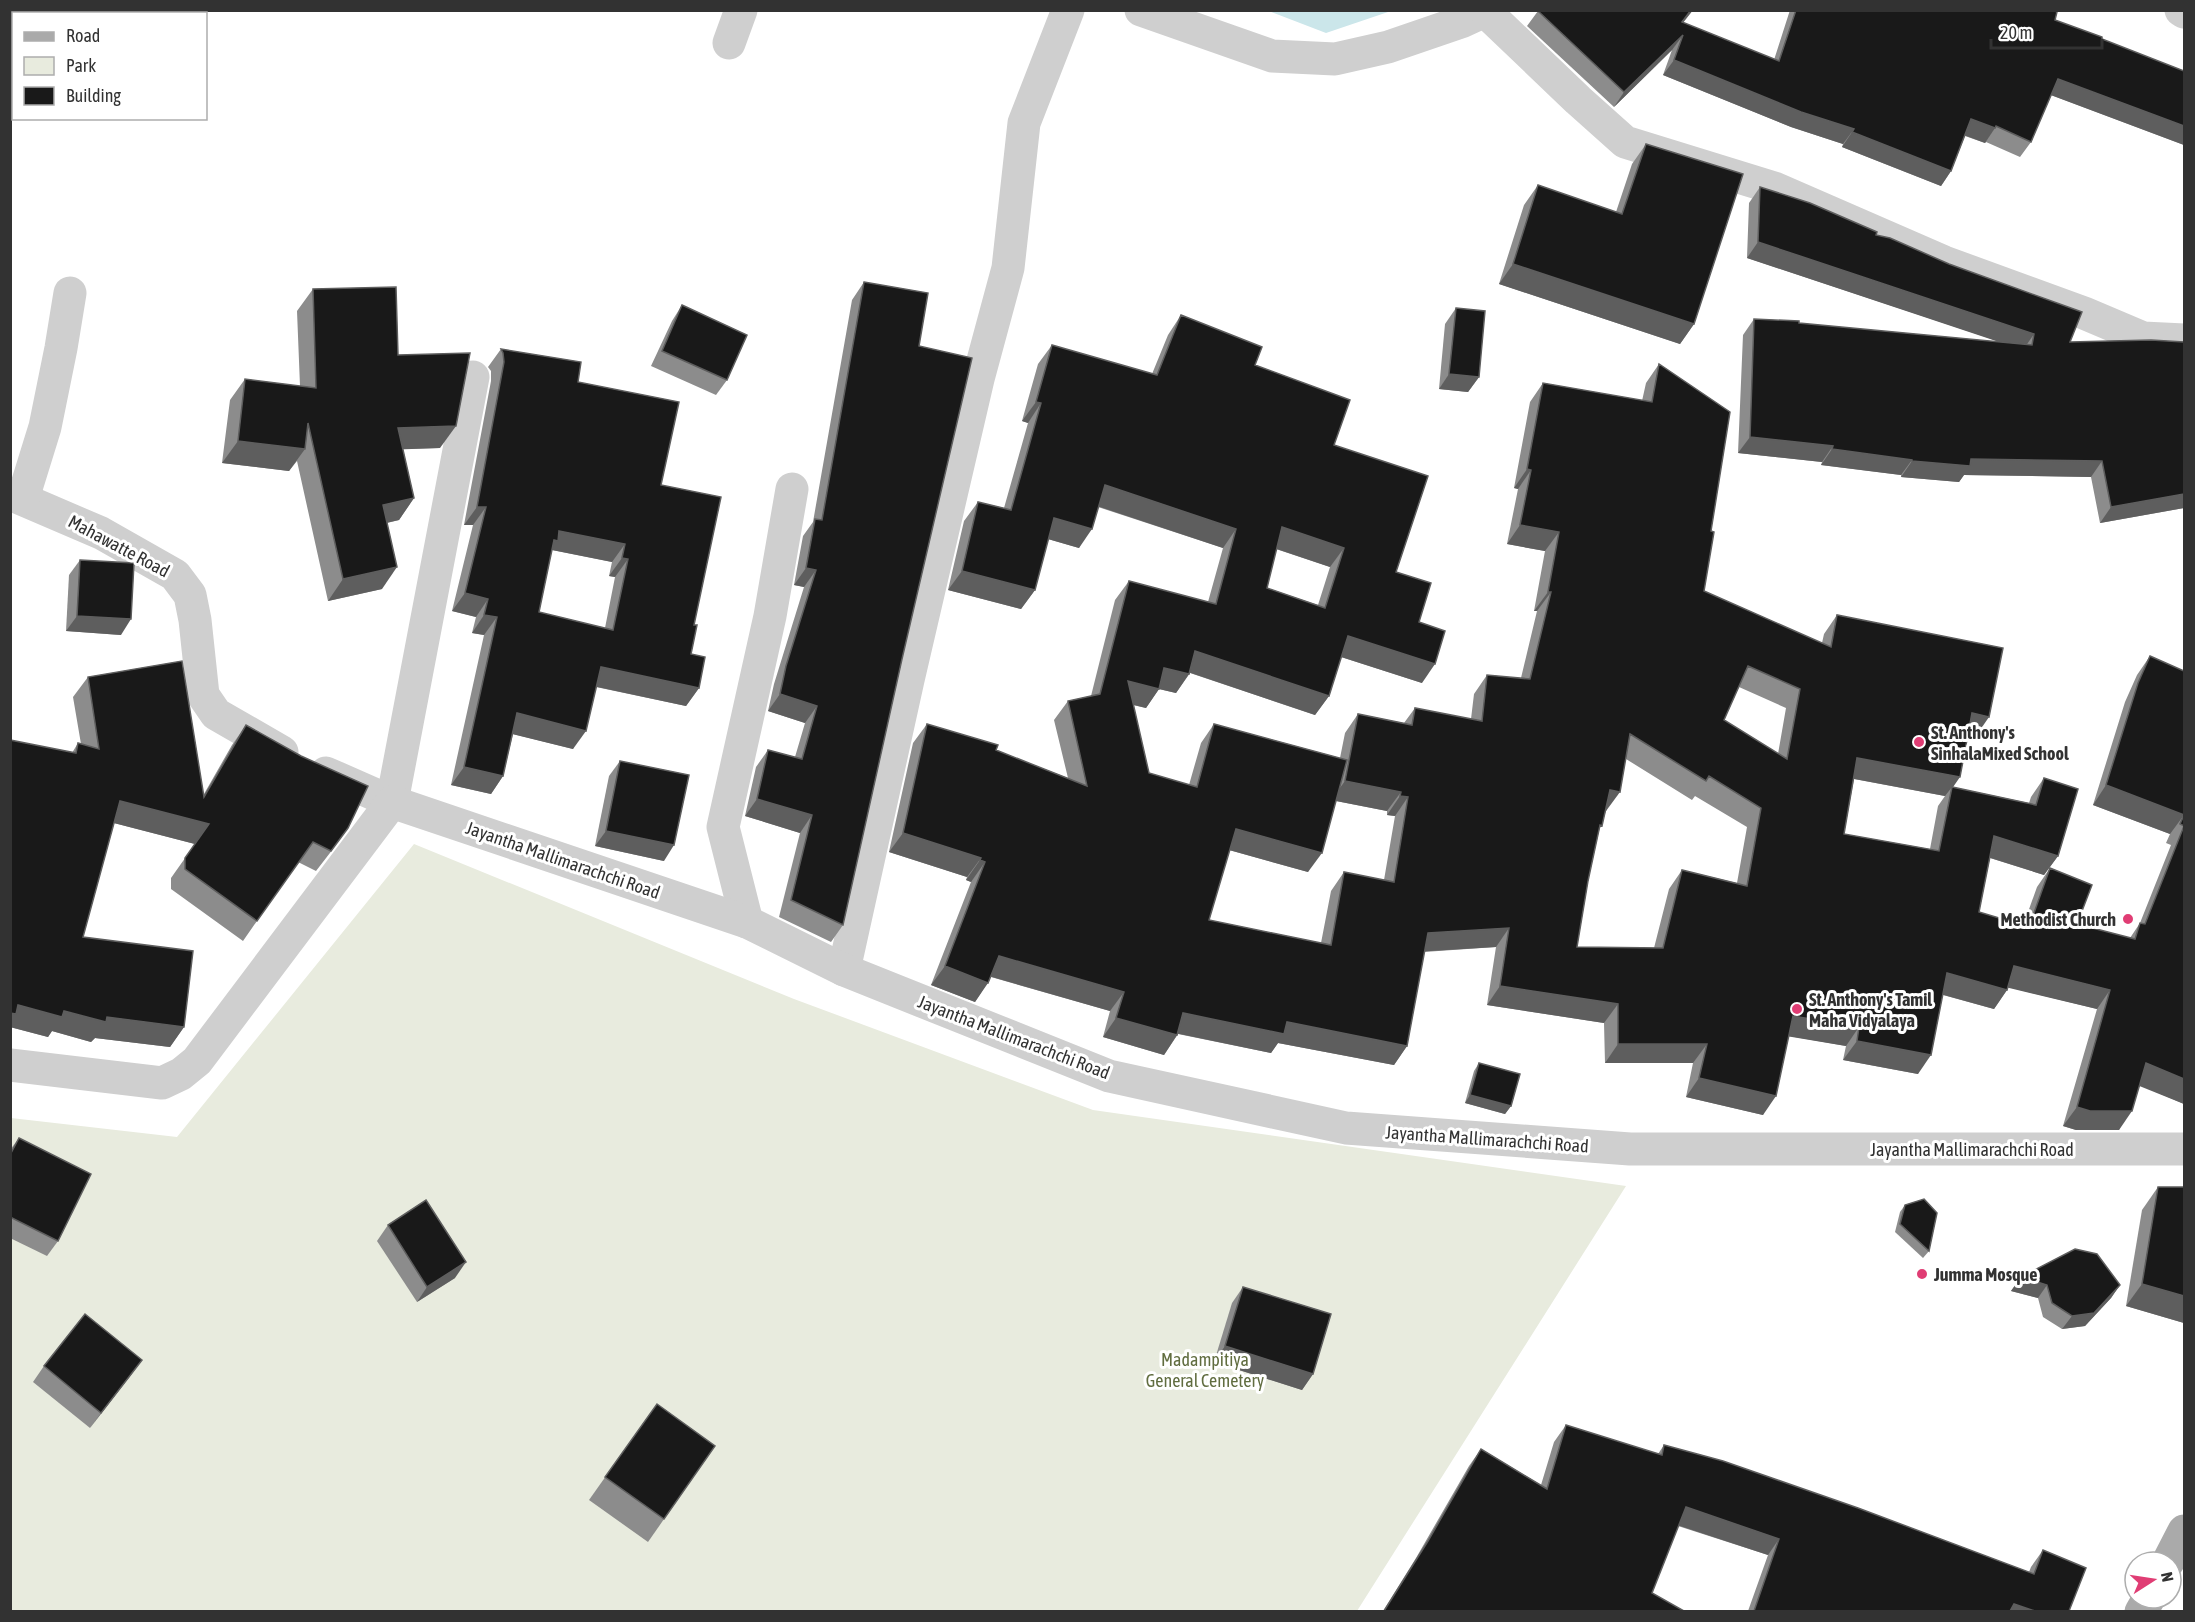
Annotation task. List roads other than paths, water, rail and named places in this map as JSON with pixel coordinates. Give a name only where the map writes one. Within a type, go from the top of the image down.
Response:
[{"type":"main road","points":[[2174,1550],[2184,1532]]},
{"type":"street","points":[[729,43],[741,10]]},
{"type":"street","points":[[844,970],[978,379],[1008,268],[1024,123],[1068,10]]},
{"type":"street","points":[[1141,10],[1272,56],[1335,59],[1388,47],[1486,11],[1625,142],[1774,188],[1944,262],[2084,313],[2143,338],[2184,340]]},
{"type":"street","points":[[17,496],[45,427],[62,348],[70,293]]},
{"type":"street","points":[[10,1065],[162,1083],[181,1074],[197,1061],[392,802],[473,377]]},
{"type":"street","points":[[747,922],[723,827],[770,616],[792,489]]},
{"type":"street","name":"Mahawatte Road","points":[[17,496],[101,533],[175,575],[189,595],[195,620],[203,695],[216,714],[294,759],[392,802]]},
{"type":"street","name":"Jayantha Mallimarachchi Road","points":[[392,802],[747,922],[844,970],[1109,1076],[1346,1128],[1630,1149],[2184,1149]]},
{"type":"water","points":[[1269,10],[1391,11],[1326,33]]},
{"type":"place","name":"St. Anthony's SinhalaMixed School","points":[[1919,742]]},
{"type":"place","name":"Methodist Church","points":[[2128,919]]},
{"type":"place","name":"St. Anthony's Tamil Maha Vidyalaya","points":[[1797,1009]]},
{"type":"place","name":"Jumma Mosque","points":[[1922,1274]]},
{"type":"park label","name":"Madampitiya General Cemetery","points":[[1205,1369]]}]
